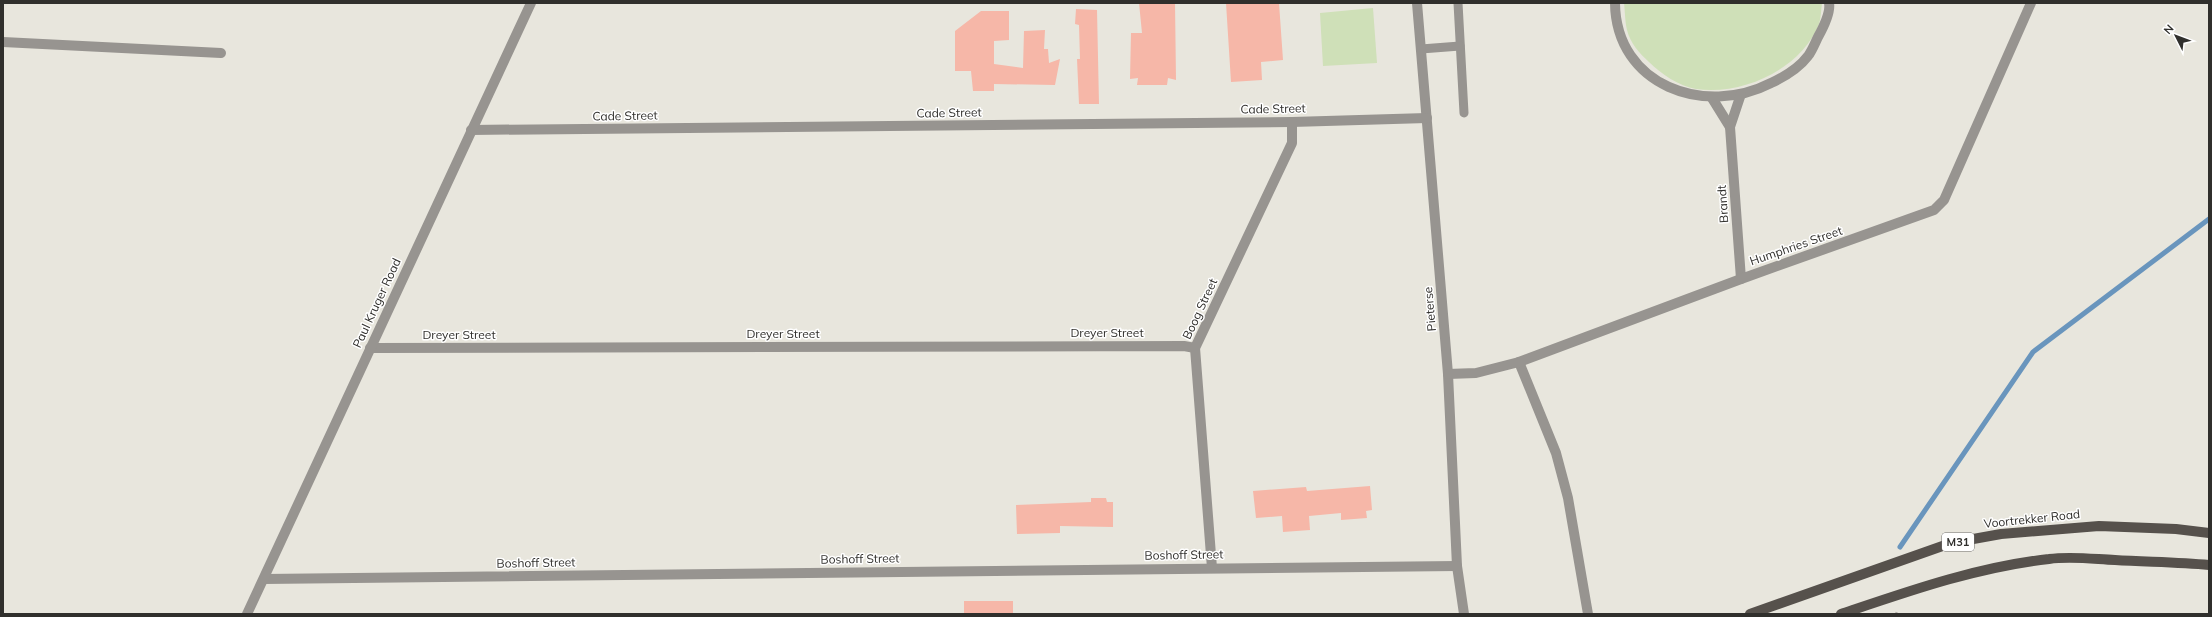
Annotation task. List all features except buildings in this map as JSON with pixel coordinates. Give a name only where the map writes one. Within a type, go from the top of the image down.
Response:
[{"type":"main road","name":"Voortrekker Road","points":[[1750,614],[1958,542],[2001,534],[2099,526],[2176,529],[2209,533]]},
{"type":"main road","points":[[1841,614],[1918,588],[1983,570],[2049,558],[2176,562],[2209,566]]},
{"type":"street","name":"Paul Kruger Road","points":[[247,614],[531,3]]},
{"type":"street","name":"Pieterse","points":[[1417,3],[1448,374],[1457,566],[1464,614]]},
{"type":"street","points":[[1614,3],[1619,32],[1630,56],[1650,77],[1686,94],[1712,98],[1757,90],[1785,76],[1808,57],[1823,28],[1829,3]]},
{"type":"street","name":"Humphries Street","points":[[1448,374],[1476,373],[1519,362],[1741,279],[1926,214],[1939,206],[1944,200],[2031,3]]},
{"type":"street","points":[[3,42],[220,53]]},
{"type":"street","name":"Brandt","points":[[1741,94],[1730,127],[1741,279]]},
{"type":"street","name":"Brandt","points":[[1712,98],[1730,127]]},
{"type":"street","name":"Cade Street","points":[[471,130],[1292,122],[1427,118]]},
{"type":"street","name":"Boog Street","points":[[1212,568],[1195,348],[1292,143],[1292,122]]},
{"type":"street","name":"Dreyer Street","points":[[370,348],[1184,346],[1195,348]]},
{"type":"street","points":[[1519,362],[1556,453],[1568,498],[1588,614]]},
{"type":"street","name":"Boshoff Street","points":[[264,579],[1457,566]]},
{"type":"lane","points":[[1458,3],[1464,113]]},
{"type":"lane","points":[[1421,49],[1460,46]]},
{"type":"path","points":[[1896,614],[1898,610]]},
{"type":"green space","points":[[1624,3],[1822,3],[1819,24],[1810,40],[1799,54],[1785,66],[1768,76],[1751,83],[1733,88],[1714,90],[1696,89],[1683,85],[1665,75],[1646,59],[1636,48],[1628,35]]},
{"type":"green space","points":[[1373,8],[1377,63],[1323,66],[1320,13]]},
{"type":"waterway","points":[[1900,547],[2033,352],[2209,219]]}]
